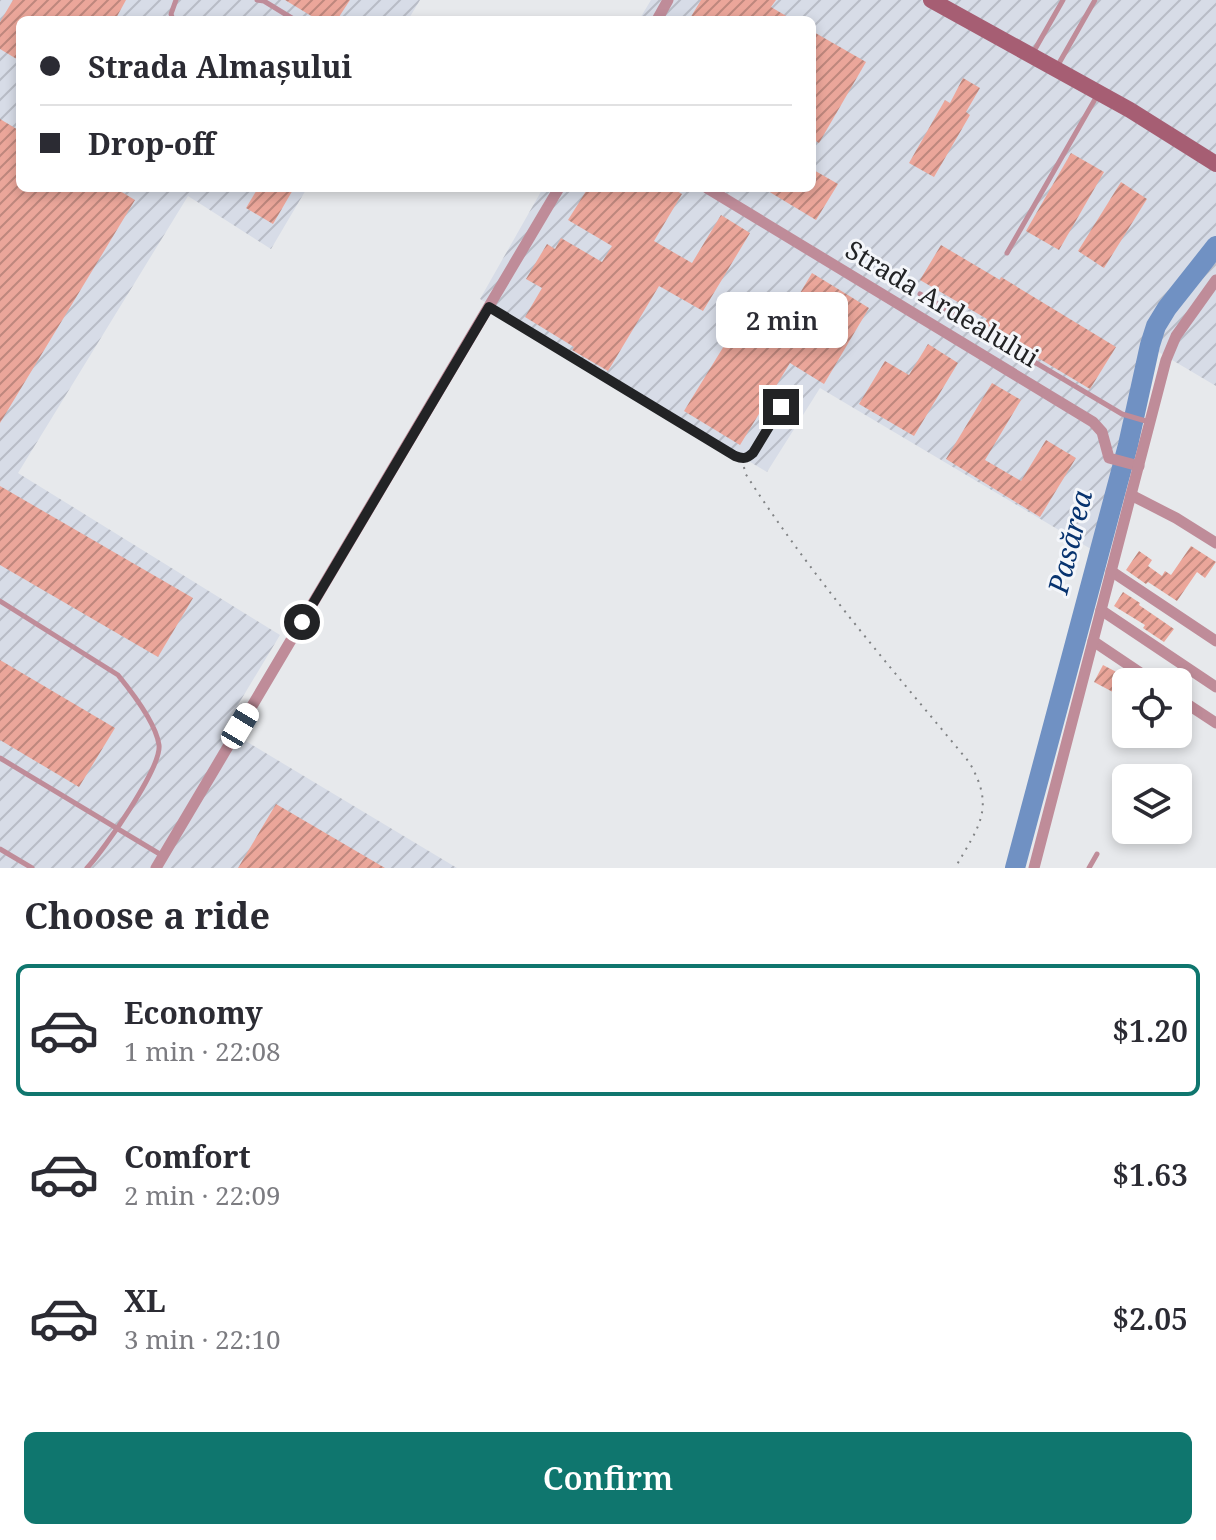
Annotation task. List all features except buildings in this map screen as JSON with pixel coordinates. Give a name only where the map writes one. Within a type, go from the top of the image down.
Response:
[{"type":"main road","points":[[931,0],[1098,93],[1216,164]]},
{"type":"street","points":[[156,868],[557,192]]},
{"type":"street","name":"Strada Ardealului","points":[[714,192],[1093,422],[1102,432],[1109,458],[1136,465]]},
{"type":"street","points":[[1034,868],[1131,495],[1145,421],[1176,336],[1216,280]]},
{"type":"street","points":[[1131,495],[1216,543]]},
{"type":"street","points":[[1111,571],[1216,641]]},
{"type":"street","points":[[1101,610],[1216,687]]},
{"type":"street","points":[[1093,641],[1133,668]]},
{"type":"street","points":[[1192,707],[1216,723]]},
{"type":"lane","points":[[262,0],[288,16]]},
{"type":"lane","points":[[1031,56],[1063,0]]},
{"type":"lane","points":[[1056,69],[1095,0]]},
{"type":"lane","points":[[1007,253],[1098,93]]},
{"type":"lane","points":[[920,294],[1122,414],[1145,421]]},
{"type":"lane","points":[[489,307],[742,459],[753,453],[781,407]]},
{"type":"lane","points":[[0,601],[118,675],[150,723],[159,746],[154,767],[108,843],[87,868]]},
{"type":"lane","points":[[0,758],[163,856]]},
{"type":"lane","points":[[0,849],[32,868]]},
{"type":"lane","points":[[1089,868],[1097,854]]},
{"type":"path","points":[[742,459],[745,473],[807,563],[978,777],[984,800],[983,813],[955,868]]},
{"type":"shaded area","points":[[0,0],[420,0],[410,16],[16,16],[16,192],[305,192],[271,249],[188,196],[18,473],[280,635],[224,728],[457,868],[0,868]]},
{"type":"shaded area","points":[[651,0],[1216,0],[1216,386],[1157,351],[1144,416],[1106,558],[820,388],[767,472],[480,299],[541,192],[816,192],[816,16],[641,16]]},
{"type":"waterway","name":"Pasărea","points":[[1015,868],[1128,445],[1156,326],[1216,246]]},
{"type":"route","points":[[302,622],[489,307],[742,459],[753,453],[781,407]]}]
